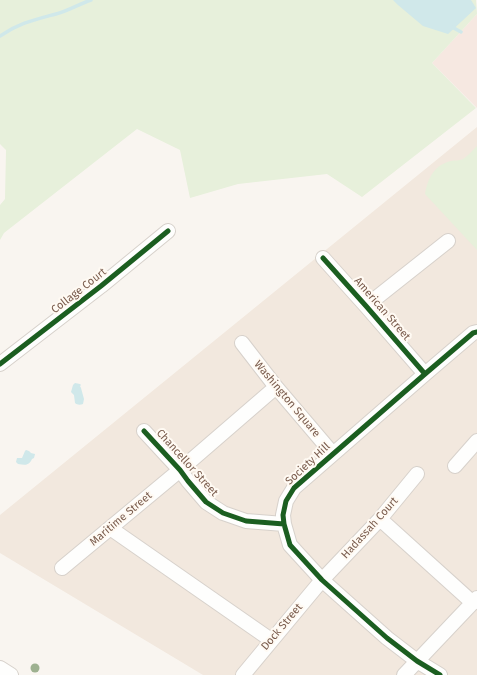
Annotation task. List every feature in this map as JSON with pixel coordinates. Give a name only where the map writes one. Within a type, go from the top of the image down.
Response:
[{"type":"street","name":"Collage Court","points":[[0,364],[101,286],[168,231]]},
{"type":"street","points":[[366,306],[448,241]]},
{"type":"street","name":"American Street","points":[[323,258],[425,374]]},
{"type":"street","name":"Society Hill","points":[[440,675],[417,661],[387,638],[322,580],[290,545],[283,515],[286,501],[294,488],[425,374],[477,332]]},
{"type":"street","name":"Washington Square","points":[[242,343],[276,387],[333,454]]},
{"type":"street","name":"Maritime Street","points":[[62,568],[180,470],[276,387]]},
{"type":"street","name":"Chancellor Street","points":[[144,431],[180,470],[206,502],[223,513],[246,521],[284,524]]},
{"type":"street","points":[[455,466],[477,441]]},
{"type":"street","name":"Hadassah Court","points":[[322,580],[380,519],[417,474]]},
{"type":"street","points":[[380,519],[475,601],[404,675]]},
{"type":"street","points":[[110,528],[272,640]]},
{"type":"street","name":"Dock Street","points":[[243,675],[322,580]]},
{"type":"street","points":[[0,668],[11,675]]},
{"type":"shaded area","points":[[477,14],[477,108],[432,63]]},
{"type":"shaded area","points":[[477,127],[477,675],[203,675],[0,553],[0,515]]},
{"type":"green space","points":[[0,0],[476,0],[477,14],[432,63],[476,108],[362,197],[327,174],[238,184],[190,198],[180,150],[137,129],[4,233],[0,240],[0,205],[5,199],[6,150],[0,144]]},
{"type":"green space","points":[[477,146],[477,250],[425,194],[430,178],[436,169],[445,163],[463,159]]},
{"type":"water","points":[[393,0],[471,0],[476,8],[448,34],[423,26]]},
{"type":"water","points":[[75,383],[81,385],[84,399],[83,404],[79,405],[75,403],[74,395],[71,392]]},
{"type":"water","points":[[26,450],[35,454],[34,458],[28,464],[18,464],[16,462],[17,458],[22,458]]},
{"type":"waterway","points":[[0,36],[20,25],[60,13],[91,0]]},
{"type":"waterway","points":[[452,27],[461,32]]},
{"type":"cycle path","points":[[0,364],[101,286],[168,231]]},
{"type":"cycle path","points":[[323,258],[425,374]]},
{"type":"cycle path","points":[[440,675],[417,661],[387,638],[322,580],[290,545],[283,515],[286,501],[294,488],[473,333],[477,332]]},
{"type":"cycle path","points":[[144,431],[180,470],[206,502],[223,513],[246,521],[284,524]]}]
